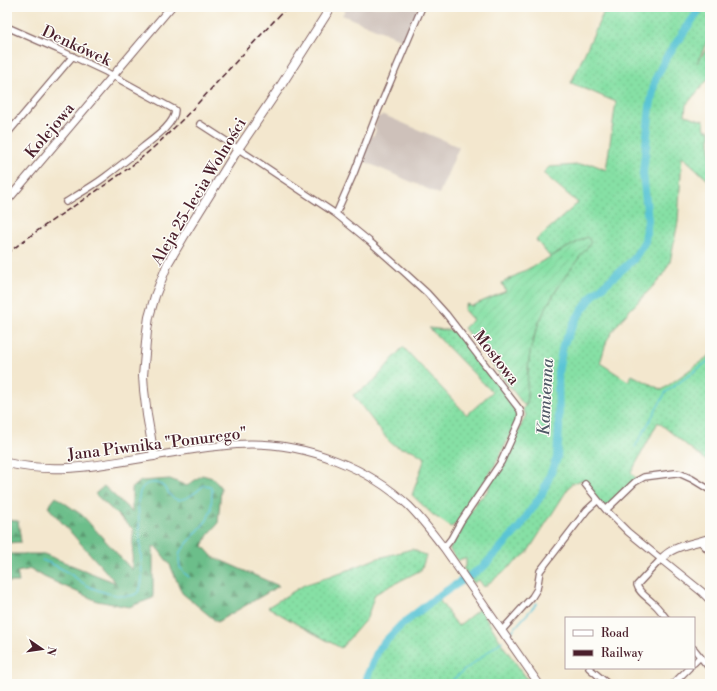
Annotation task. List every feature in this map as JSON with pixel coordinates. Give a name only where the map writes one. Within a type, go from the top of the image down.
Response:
[{"type":"main road","name":"Kolejowa","points":[[7,202],[172,7]]},
{"type":"main road","name":"Aleja 25-lecia Wolności","points":[[154,456],[144,390],[147,331],[155,296],[168,263],[238,149],[284,81],[331,7]]},
{"type":"main road","name":"Jana Piwnika \"Ponurego\"","points":[[7,463],[21,466],[63,469],[219,446],[251,444],[275,445],[292,448],[320,455],[344,464],[372,479],[391,492],[408,506],[429,529],[476,593],[539,684]]},
{"type":"main road","points":[[710,538],[670,551],[661,559],[710,600]]},
{"type":"street","points":[[336,214],[354,174],[378,111],[422,7]]},
{"type":"street","name":"Denkówek","points":[[7,27],[73,56],[113,76]]},
{"type":"street","points":[[7,134],[73,56]]},
{"type":"street","points":[[66,202],[104,178],[136,153],[163,130],[175,113],[175,110],[113,76]]},
{"type":"street","name":"Mostowa","points":[[200,124],[336,214],[404,272],[446,314],[520,410],[520,420],[501,462],[444,548]]},
{"type":"street","points":[[606,510],[635,482],[644,477],[675,473],[681,474],[710,490]]},
{"type":"street","points":[[585,484],[606,510],[628,532],[661,559],[637,585],[642,593],[665,617]]},
{"type":"street","points":[[501,630],[532,596],[537,589],[540,571],[587,510],[598,500]]},
{"type":"street","points":[[701,542],[710,552]]},
{"type":"street","points":[[695,651],[710,669]]},
{"type":"street","points":[[695,662],[700,657]]},
{"type":"street","points":[[590,669],[608,684]]},
{"type":"street","points":[[673,684],[688,669]]},
{"type":"shaded area","points":[[347,7],[413,7],[418,9],[405,41],[342,15]]},
{"type":"shaded area","points":[[384,115],[459,147],[439,194],[361,160],[371,136],[374,135],[376,130],[374,128],[378,117]]},
{"type":"green space","points":[[606,7],[710,7],[710,35],[697,63],[710,44],[710,77],[686,105],[685,115],[704,121],[705,130],[710,130],[710,182],[682,156],[678,222],[670,262],[661,278],[617,325],[607,340],[600,363],[628,381],[632,375],[662,390],[710,355],[710,464],[658,422],[631,473],[638,480],[606,510],[582,480],[571,484],[527,553],[484,587],[479,580],[474,583],[463,568],[466,566],[466,558],[458,561],[450,548],[459,534],[463,523],[479,499],[488,490],[490,483],[506,458],[526,415],[523,410],[527,404],[530,350],[538,325],[545,309],[556,291],[579,258],[587,237],[550,257],[536,240],[578,203],[543,173],[549,167],[592,164],[606,170],[616,102],[571,83]]},
{"type":"green space","points":[[587,237],[591,242],[555,292],[535,333],[529,361],[527,404],[524,405],[464,328],[473,320],[464,310],[466,304],[472,306],[506,291],[502,283]]},
{"type":"green space","points":[[429,328],[454,331],[513,404],[516,416],[514,428],[494,467],[456,524],[451,527],[433,515],[412,495],[425,458],[412,450],[401,448],[392,444],[353,395],[372,383],[403,347],[467,415],[492,392]]},
{"type":"green space","points":[[202,475],[213,478],[221,488],[218,524],[208,535],[203,546],[213,557],[279,586],[217,622],[182,593],[170,565],[158,549],[153,546],[153,598],[129,607],[97,601],[44,577],[31,569],[17,572],[19,582],[7,582],[7,554],[44,554],[116,583],[48,507],[56,497],[82,515],[132,570],[133,529],[95,494],[104,486],[132,512],[132,488],[141,481],[170,479],[187,486]]},
{"type":"green space","points":[[7,520],[18,521],[21,542],[7,543]]},
{"type":"green space","points":[[412,549],[426,556],[421,570],[375,594],[367,618],[341,648],[268,607],[304,585],[341,573],[375,559]]},
{"type":"green space","points":[[437,597],[458,626],[478,610],[478,605],[504,647],[531,684],[366,684],[368,674],[379,648],[401,625]]},
{"type":"waterway","name":"Kamienna","points":[[366,684],[368,674],[379,648],[401,625],[437,597],[483,567],[519,528],[542,494],[557,458],[559,428],[558,372],[563,345],[576,319],[594,294],[633,260],[645,241],[648,220],[643,173],[650,107],[655,80],[666,58],[701,7]]},
{"type":"waterway","points":[[635,447],[666,392],[710,360]]},
{"type":"waterway","points":[[42,560],[51,563],[71,574],[92,588],[125,596],[136,594],[140,588],[142,579],[138,502],[140,493],[144,486],[150,483],[157,483],[164,487],[170,495],[178,500],[192,495],[204,485],[210,486],[212,491],[211,510],[207,520],[180,552],[180,567],[189,577]]},
{"type":"waterway","points":[[512,631],[537,603]]},
{"type":"waterway","points":[[448,684],[502,641]]},
{"type":"railway","points":[[7,254],[39,229],[124,172],[151,150],[191,111],[287,7]]}]
